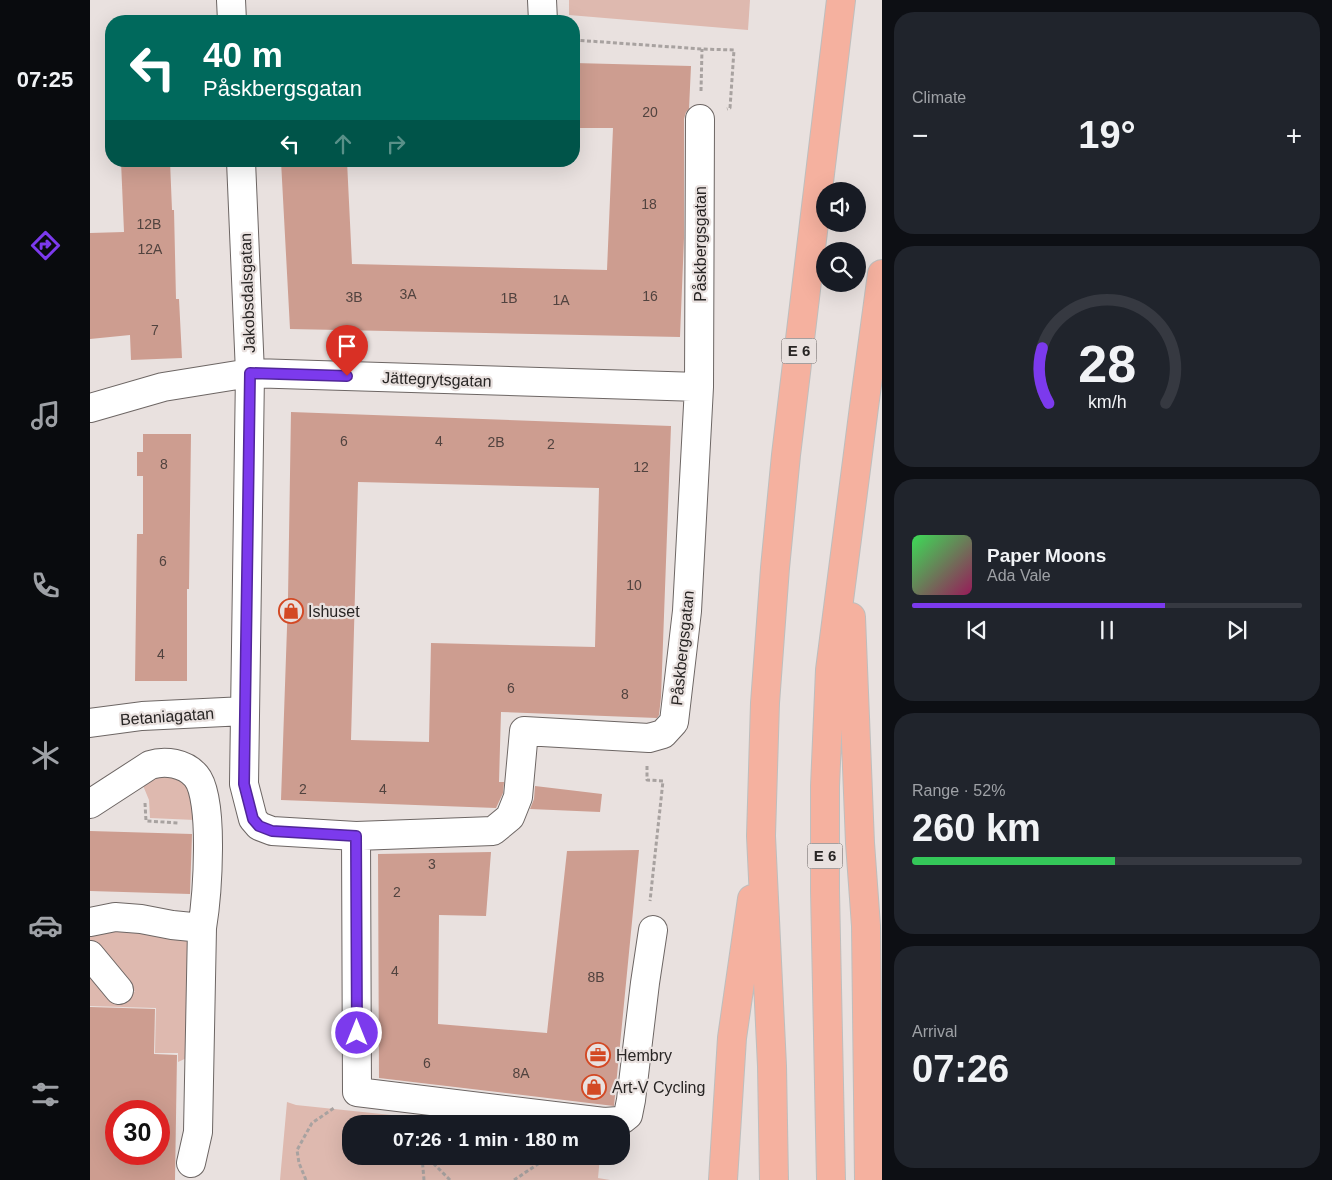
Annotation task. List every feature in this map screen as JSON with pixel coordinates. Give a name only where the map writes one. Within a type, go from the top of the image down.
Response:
[{"type":"highway","name":"E 6","points":[[774,1180],[772,1066],[761,836],[765,703],[786,455],[841,0]]},
{"type":"highway","name":"E 6","points":[[831,1180],[825,891],[825,786],[830,670],[882,274]]},
{"type":"highway","points":[[848,533],[860,843],[866,926],[870,1180]]},
{"type":"highway","points":[[723,1180],[732,1038],[761,836]]},
{"type":"street","points":[[231,0],[232,15]]},
{"type":"street","points":[[542,0],[543,15]]},
{"type":"street","name":"Påskbergsgatan","points":[[649,738],[663,734],[674,722],[687,611],[699,387],[700,119]]},
{"type":"street","name":"Jakobsdalsgatan","points":[[241,167],[250,373],[244,784],[253,819],[259,826],[272,831],[356,836]]},
{"type":"street","name":"Jättegrytsgatan","points":[[90,408],[163,387],[250,373],[699,387]]},
{"type":"street","name":"Betaniagatan","points":[[90,723],[142,716],[245,711]]},
{"type":"street","points":[[649,738],[524,731],[518,797],[510,817],[493,831],[356,836],[357,1092],[604,1122],[623,1119],[628,1115],[632,1100],[653,930]]},
{"type":"street","points":[[90,804],[150,765],[159,762],[168,762],[184,768],[197,777],[202,788],[206,806],[208,836],[206,904],[202,928],[198,1132],[191,1164]]},
{"type":"street","points":[[90,922],[115,917],[202,928]]},
{"type":"street","points":[[90,955],[119,990]]},
{"type":"path","points":[[580,40],[734,50],[730,108],[700,119],[702,49]]},
{"type":"path","points":[[649,738],[646,780],[663,781],[647,928],[653,930]]},
{"type":"path","points":[[131,777],[145,805],[146,821],[207,824]]},
{"type":"path","points":[[306,1180],[299,1163],[297,1150],[312,1123],[357,1092]]},
{"type":"path","points":[[423,1165],[424,1180]]},
{"type":"path","points":[[435,1165],[450,1180]]},
{"type":"path","points":[[514,1180],[536,1165]]},
{"type":"shaded area","points":[[569,0],[750,0],[748,30],[569,15]]},
{"type":"shaded area","points":[[142,775],[187,775],[195,820],[150,818],[149,800],[142,783]]},
{"type":"shaded area","points":[[125,926],[174,935],[189,942],[191,1056],[178,1062],[178,1053],[155,1053],[156,1008],[90,1006],[90,970],[107,992],[135,992],[90,945],[90,931]]},
{"type":"shaded area","points":[[287,1102],[296,1105],[391,1115],[342,1115],[342,1165],[599,1165],[598,1178],[610,1180],[280,1180]]},
{"type":"building","points":[[580,63],[691,66],[689,109],[684,119],[684,238],[680,337],[290,329],[281,167],[347,167],[352,264],[607,270],[613,128],[580,128]]},
{"type":"building","points":[[121,167],[170,167],[172,210],[174,210],[176,299],[179,299],[182,358],[131,360],[130,335],[90,339],[90,233],[124,232]]},
{"type":"building","points":[[291,412],[671,426],[659,715],[657,718],[501,712],[499,782],[504,782],[503,793],[496,808],[281,800],[288,599]],"holes":[[[358,482],[599,488],[595,647],[431,643],[429,742],[351,740]]]},
{"type":"building","points":[[143,434],[191,434],[187,681],[135,681],[137,534],[143,534],[143,476],[137,476],[137,452],[143,452]]},
{"type":"building","points":[[535,786],[602,794],[600,812],[530,809],[534,799]]},
{"type":"building","points":[[90,831],[192,834],[190,894],[90,891]]},
{"type":"building","points":[[639,850],[614,1106],[379,1078],[378,854],[491,852],[486,916],[439,915],[438,1024],[547,1033],[567,851]]},
{"type":"building","points":[[90,1007],[155,1009],[154,1054],[177,1055],[175,1180],[90,1180]]},
{"type":"place","name":"Ishuset","points":[[291,611]]},
{"type":"place","name":"Hembry","points":[[598,1055]]},
{"type":"place","name":"Art-V Cycling","points":[[594,1087]]},
{"type":"route","points":[[347,376],[250,373],[244,784],[253,819],[259,826],[272,831],[356,836],[357,1033]]}]
